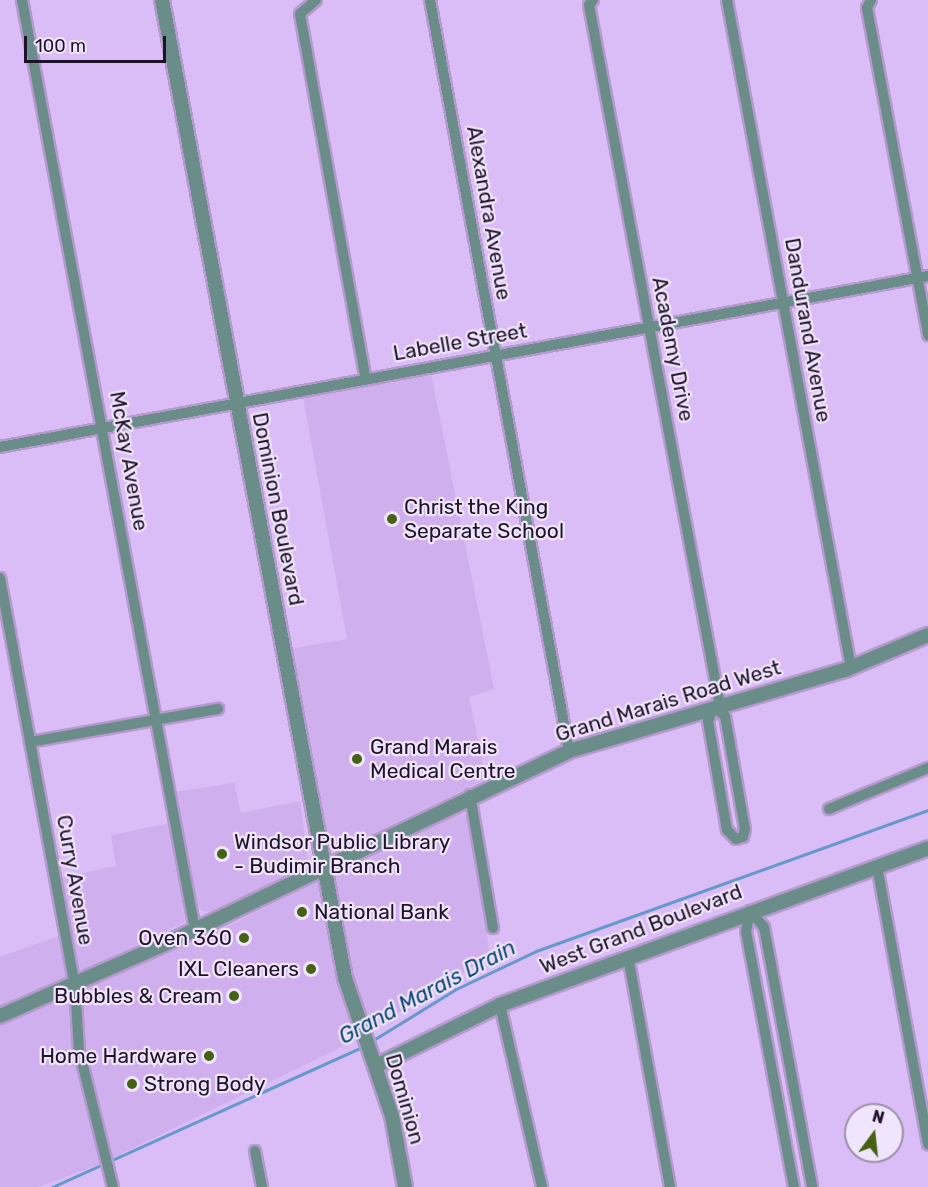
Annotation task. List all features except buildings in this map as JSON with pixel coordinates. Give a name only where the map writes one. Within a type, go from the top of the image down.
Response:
[{"type":"street","name":"McKay Avenue","points":[[22,0],[195,930]]},
{"type":"street","name":"Dominion Boulevard","points":[[162,0],[323,867],[358,1024]]},
{"type":"street","points":[[316,0],[300,14],[366,379]]},
{"type":"street","name":"Alexandra Avenue","points":[[430,0],[568,751]]},
{"type":"street","name":"Academy Drive","points":[[593,0],[589,5],[717,706],[725,716],[745,829],[743,837],[736,839],[727,830],[708,721],[717,706]]},
{"type":"street","name":"Dandurand Avenue","points":[[727,0],[851,668]]},
{"type":"street","points":[[871,0],[867,8],[923,277],[928,335]]},
{"type":"street","name":"Labelle Street","points":[[0,447],[923,277]]},
{"type":"street","name":"Curry Avenue","points":[[0,578],[75,986],[79,1050],[113,1187]]},
{"type":"street","name":"Grand Marais Road West","points":[[0,1016],[75,986],[195,930],[470,795],[568,751],[851,668],[928,635]]},
{"type":"street","points":[[30,742],[219,709]]},
{"type":"street","points":[[829,809],[928,768]]},
{"type":"street","points":[[470,795],[493,928]]},
{"type":"street","name":"West Grand Boulevard","points":[[376,1066],[500,1005],[750,911],[928,848]]},
{"type":"street","points":[[877,866],[928,1144]]},
{"type":"street","points":[[750,911],[746,931],[794,1187]]},
{"type":"street","points":[[750,911],[764,927],[812,1187]]},
{"type":"street","points":[[628,956],[670,1187]]},
{"type":"street","points":[[500,1005],[542,1187]]},
{"type":"street","name":"Dominion","points":[[358,1024],[376,1066],[392,1116],[405,1187]]},
{"type":"street","points":[[255,1151],[262,1187]]},
{"type":"shaded area","name":"Christ the King Separate School","points":[[431,374],[494,689],[469,697],[486,779],[341,849],[332,847],[326,836],[291,649],[347,639],[303,397]]},
{"type":"shaded area","points":[[234,783],[241,813],[300,801],[309,867],[211,912],[202,911],[195,903],[174,792]]},
{"type":"shaded area","points":[[459,812],[469,816],[490,956],[350,1043],[98,1165],[38,1187],[0,1187],[0,1025],[210,935]]},
{"type":"shaded area","points":[[170,823],[185,922],[0,1010],[0,957],[59,936],[48,880],[116,866],[111,835]]},
{"type":"waterway","name":"Grand Marais Drain","points":[[370,1042],[456,989],[536,951],[928,810]]},
{"type":"waterway","name":"Grand Marais Drain","points":[[52,1187],[365,1046]]},
{"type":"place","name":"Christ the King Separate School","points":[[392,519]]},
{"type":"place","name":"Grand Marais Medical Centre","points":[[357,759]]},
{"type":"place","name":"Windsor Public Library - Budimir Branch","points":[[222,854]]},
{"type":"place","name":"National Bank","points":[[302,912]]},
{"type":"place","name":"Oven 360","points":[[244,938]]},
{"type":"place","name":"IXL Cleaners","points":[[311,969]]},
{"type":"place","name":"Bubbles & Cream","points":[[234,996]]},
{"type":"place","name":"Home Hardware","points":[[209,1056]]},
{"type":"place","name":"Strong Body","points":[[132,1084]]}]
